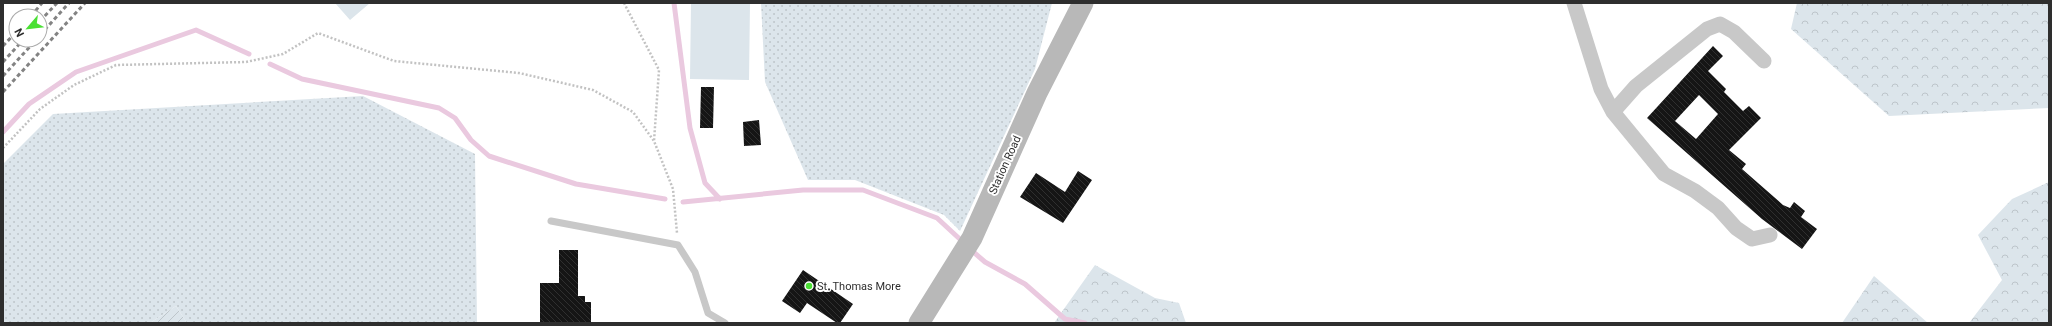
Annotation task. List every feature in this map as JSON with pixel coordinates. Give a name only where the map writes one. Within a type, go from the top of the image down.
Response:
[{"type":"street","name":"Station Road","points":[[919,323],[968,245],[1037,92],[1083,3]]},
{"type":"street","points":[[1574,3],[1601,89],[1613,112],[1664,174],[1695,191],[1718,208],[1736,228],[1752,239],[1770,235]]},
{"type":"street","points":[[1613,112],[1636,86],[1707,29],[1720,24],[1734,32],[1764,61]]},
{"type":"lane","points":[[551,221],[678,245],[695,272],[708,312],[725,323]]},
{"type":"path","points":[[624,3],[659,70],[654,141]]},
{"type":"path","points":[[3,148],[40,109],[74,85],[116,65],[246,62],[283,54],[318,33],[394,61],[519,74],[593,90],[633,112],[654,141],[673,189],[678,245]]},
{"type":"green space","points":[[335,3],[370,3],[350,20]]},
{"type":"green space","points":[[691,3],[750,3],[749,80],[690,79]]},
{"type":"green space","points":[[761,3],[1052,3],[1035,69],[960,231],[944,215],[855,180],[808,180],[765,82]]},
{"type":"green space","points":[[1797,3],[2049,3],[2049,108],[1889,116],[1791,29]]},
{"type":"green space","points":[[363,96],[475,154],[477,323],[187,323],[176,306],[150,323],[3,323],[3,164],[53,114]]},
{"type":"green space","points":[[2049,182],[2049,323],[1969,323],[2002,280],[1978,235],[2012,199]]},
{"type":"green space","points":[[1095,265],[1155,298],[1179,303],[1186,323],[1054,323]]},
{"type":"green space","points":[[1874,276],[1928,323],[1842,323]]},
{"type":"green space","points":[[176,306],[187,323],[150,323]]},
{"type":"building","points":[[1713,46],[1723,56],[1708,71],[1726,89],[1724,92],[1743,111],[1749,106],[1761,118],[1729,150],[1746,164],[1742,169],[1783,205],[1790,208],[1794,202],[1805,211],[1801,217],[1817,229],[1802,249],[1762,219],[1647,118]],"holes":[[[1699,95],[1718,114],[1696,139],[1675,121]]]},
{"type":"building","points":[[701,87],[714,87],[713,128],[700,128]]},
{"type":"building","points":[[759,120],[761,145],[744,146],[743,122]]},
{"type":"building","points":[[1078,171],[1092,180],[1063,223],[1020,197],[1036,173],[1065,192]]},
{"type":"building","points":[[559,250],[578,250],[578,296],[585,296],[585,302],[591,302],[591,323],[540,323],[540,283],[559,283]]},
{"type":"building","name":"St. Thomas More","points":[[803,270],[853,304],[840,323],[837,323],[807,303],[800,313],[782,301]]},
{"type":"waterway","points":[[674,3],[690,128],[705,183],[720,199]]},
{"type":"waterway","points":[[3,132],[29,104],[76,72],[196,30],[249,54]]},
{"type":"waterway","points":[[270,64],[302,79],[439,108],[455,118],[471,140],[489,156],[576,184],[665,199]]},
{"type":"waterway","points":[[683,202],[803,190],[863,190],[937,218],[963,242]]},
{"type":"waterway","points":[[970,249],[985,262],[1025,284],[1065,319],[1085,323]]},
{"type":"railway","points":[[38,8],[42,3]]},
{"type":"railway","points":[[48,13],[57,3]]},
{"type":"railway","points":[[48,26],[69,3]]},
{"type":"railway","points":[[3,92],[85,3]]},
{"type":"railway","points":[[3,46],[8,41]]},
{"type":"railway","points":[[3,62],[16,48]]},
{"type":"railway","points":[[3,76],[29,48]]},
{"type":"place","name":"St. Thomas More","points":[[809,286]]}]
